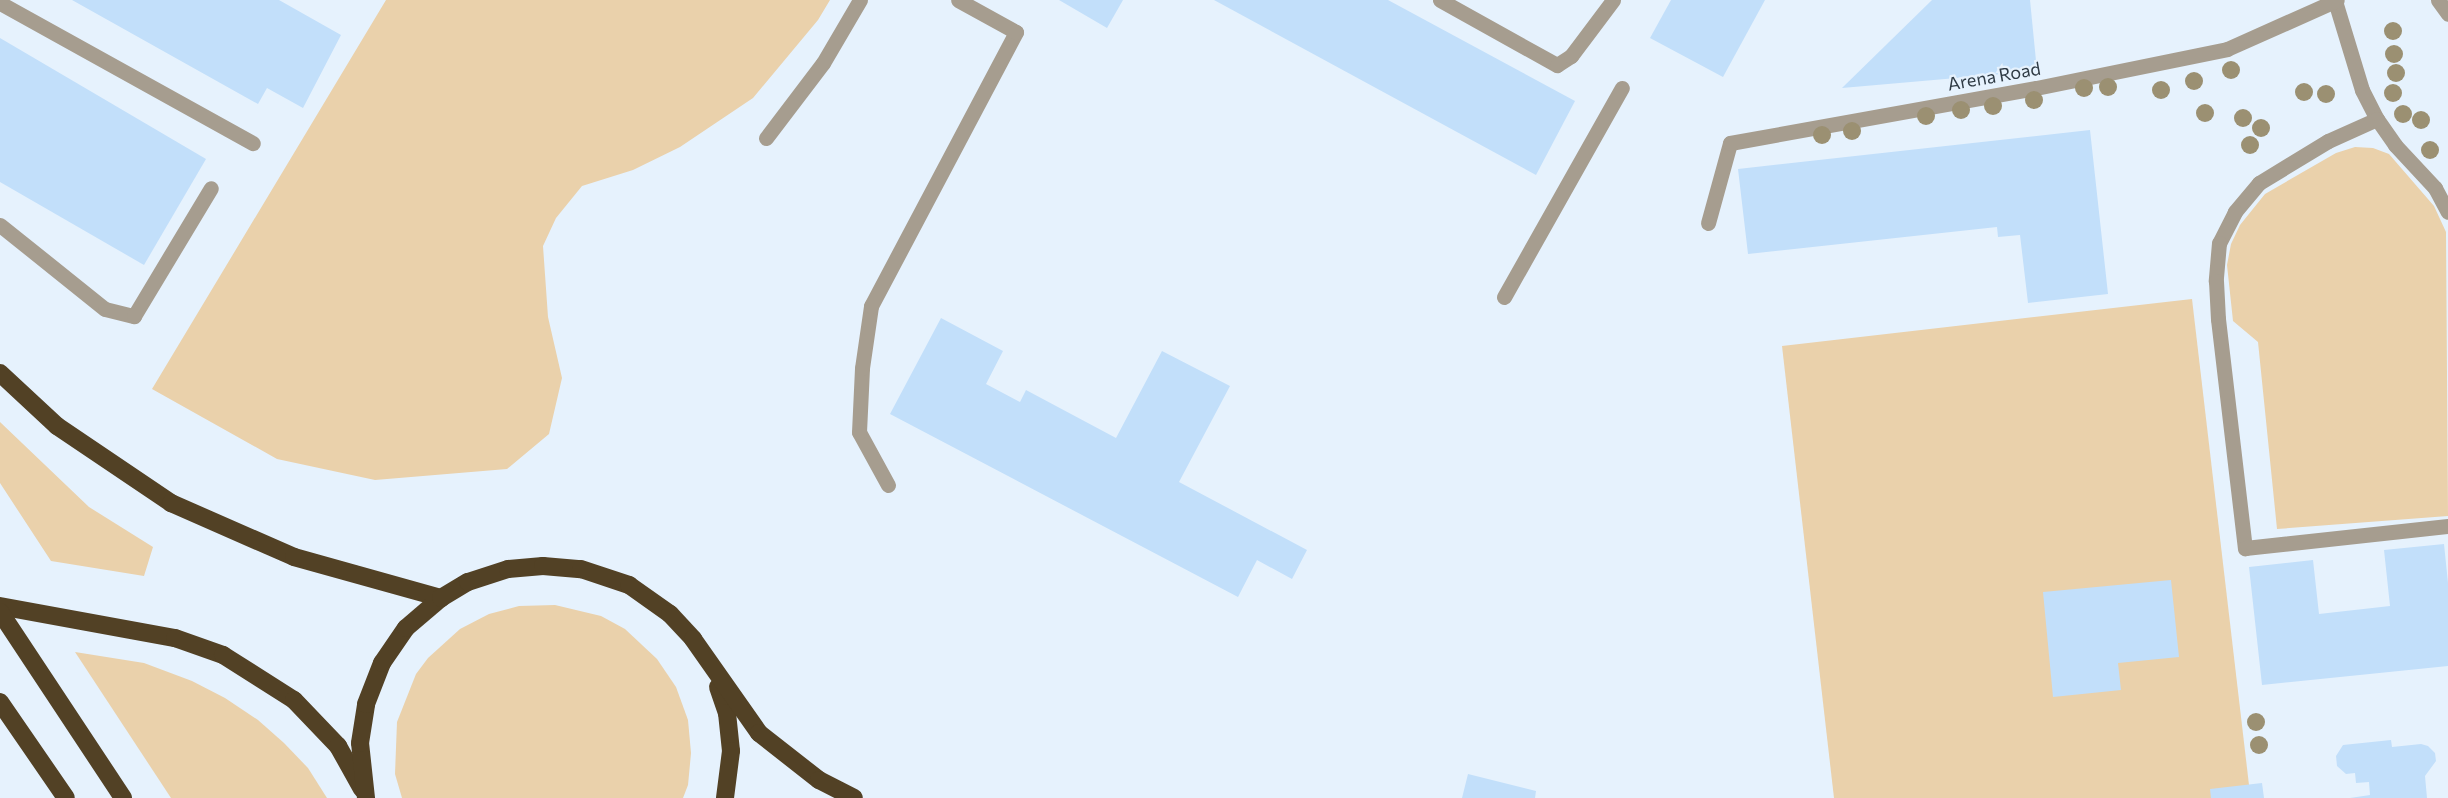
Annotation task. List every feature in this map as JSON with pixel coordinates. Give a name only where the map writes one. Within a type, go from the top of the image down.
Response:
[{"type":"highway","points":[[0,373],[57,426],[171,503],[294,557],[441,598]]},
{"type":"highway","points":[[366,797],[360,743],[366,704],[382,663],[406,628],[441,598],[468,582],[508,569],[543,566],[581,569],[628,585],[670,614],[693,639],[759,733],[819,780],[854,798]]},
{"type":"highway","points":[[0,606],[175,638],[223,655],[294,700],[338,746],[366,797]]},
{"type":"highway","points":[[0,612],[123,798]]},
{"type":"highway","points":[[712,669],[727,713],[730,741],[725,798]]},
{"type":"highway","points":[[0,702],[66,798]]},
{"type":"street","points":[[766,138],[823,63],[860,0]]},
{"type":"street","points":[[888,484],[859,432],[862,368],[871,306],[928,193],[1016,32],[958,0]]},
{"type":"street","points":[[1440,0],[1557,65],[1571,56],[1613,0]]},
{"type":"street","points":[[2336,0],[2362,90],[2377,119],[2395,146],[2435,188],[2448,213]]},
{"type":"street","name":"Arena Road","points":[[1708,224],[1730,143],[2036,88],[2227,49],[2336,0]]},
{"type":"street","points":[[2438,0],[2448,14]]},
{"type":"street","points":[[0,3],[252,143]]},
{"type":"street","points":[[1504,297],[1622,88]]},
{"type":"street","points":[[2377,119],[2328,141],[2259,183],[2235,212],[2219,243],[2216,281],[2218,319],[2245,548],[2448,526]]},
{"type":"street","points":[[0,225],[105,309],[134,316],[211,188]]},
{"type":"shaded area","points":[[386,0],[830,0],[818,20],[753,98],[680,147],[633,170],[582,186],[556,218],[543,246],[548,317],[562,378],[549,434],[507,469],[375,480],[277,459],[152,389]]},
{"type":"shaded area","points":[[2355,147],[2373,148],[2389,154],[2434,206],[2446,232],[2448,516],[2277,529],[2258,342],[2233,321],[2227,265],[2231,244],[2240,225],[2265,194],[2336,153]]},
{"type":"shaded area","points":[[2192,299],[2249,785],[2211,798],[1834,798],[1782,346]]},
{"type":"shaded area","points":[[0,422],[89,507],[153,547],[144,576],[51,561],[0,483]]},
{"type":"shaded area","points":[[555,605],[601,616],[625,629],[657,659],[676,687],[688,720],[691,753],[688,785],[683,798],[402,798],[395,774],[397,722],[416,674],[428,658],[460,629],[489,614],[519,606]]},
{"type":"shaded area","points":[[75,652],[144,663],[192,681],[225,698],[258,720],[284,743],[308,768],[327,798],[171,798]]},
{"type":"building","points":[[72,0],[279,0],[341,35],[303,108],[267,88],[258,104]]},
{"type":"building","points":[[1059,0],[1123,0],[1107,28]]},
{"type":"building","points":[[1214,0],[1388,0],[1575,101],[1536,175]]},
{"type":"building","points":[[1671,0],[1765,0],[1723,77],[1650,38]]},
{"type":"building","points":[[1932,0],[2030,0],[2037,71],[1842,88]]},
{"type":"building","points":[[0,38],[206,159],[144,265],[0,182]]},
{"type":"building","points":[[2090,130],[2108,294],[2028,303],[2020,235],[1998,237],[1997,227],[1748,254],[1738,169]]},
{"type":"building","points":[[941,318],[1003,351],[986,384],[1020,402],[1026,390],[1116,438],[1162,351],[1230,386],[1179,482],[1307,550],[1292,579],[1257,560],[1238,597],[890,414]]},
{"type":"building","points":[[2444,544],[2448,583],[2448,666],[2262,685],[2249,567],[2313,560],[2319,614],[2390,606],[2384,550]]},
{"type":"building","points":[[2171,580],[2179,657],[2118,663],[2121,690],[2053,697],[2043,592]]},
{"type":"building","points":[[2391,740],[2392,747],[2421,744],[2428,746],[2435,753],[2436,761],[2425,776],[2427,798],[2350,798],[2370,795],[2369,782],[2356,783],[2355,773],[2346,774],[2337,766],[2336,756],[2343,745]]},
{"type":"building","points":[[1468,774],[1536,791],[1535,798],[1462,798]]},
{"type":"building","points":[[2262,783],[2264,798],[2211,798],[2210,789]]}]
